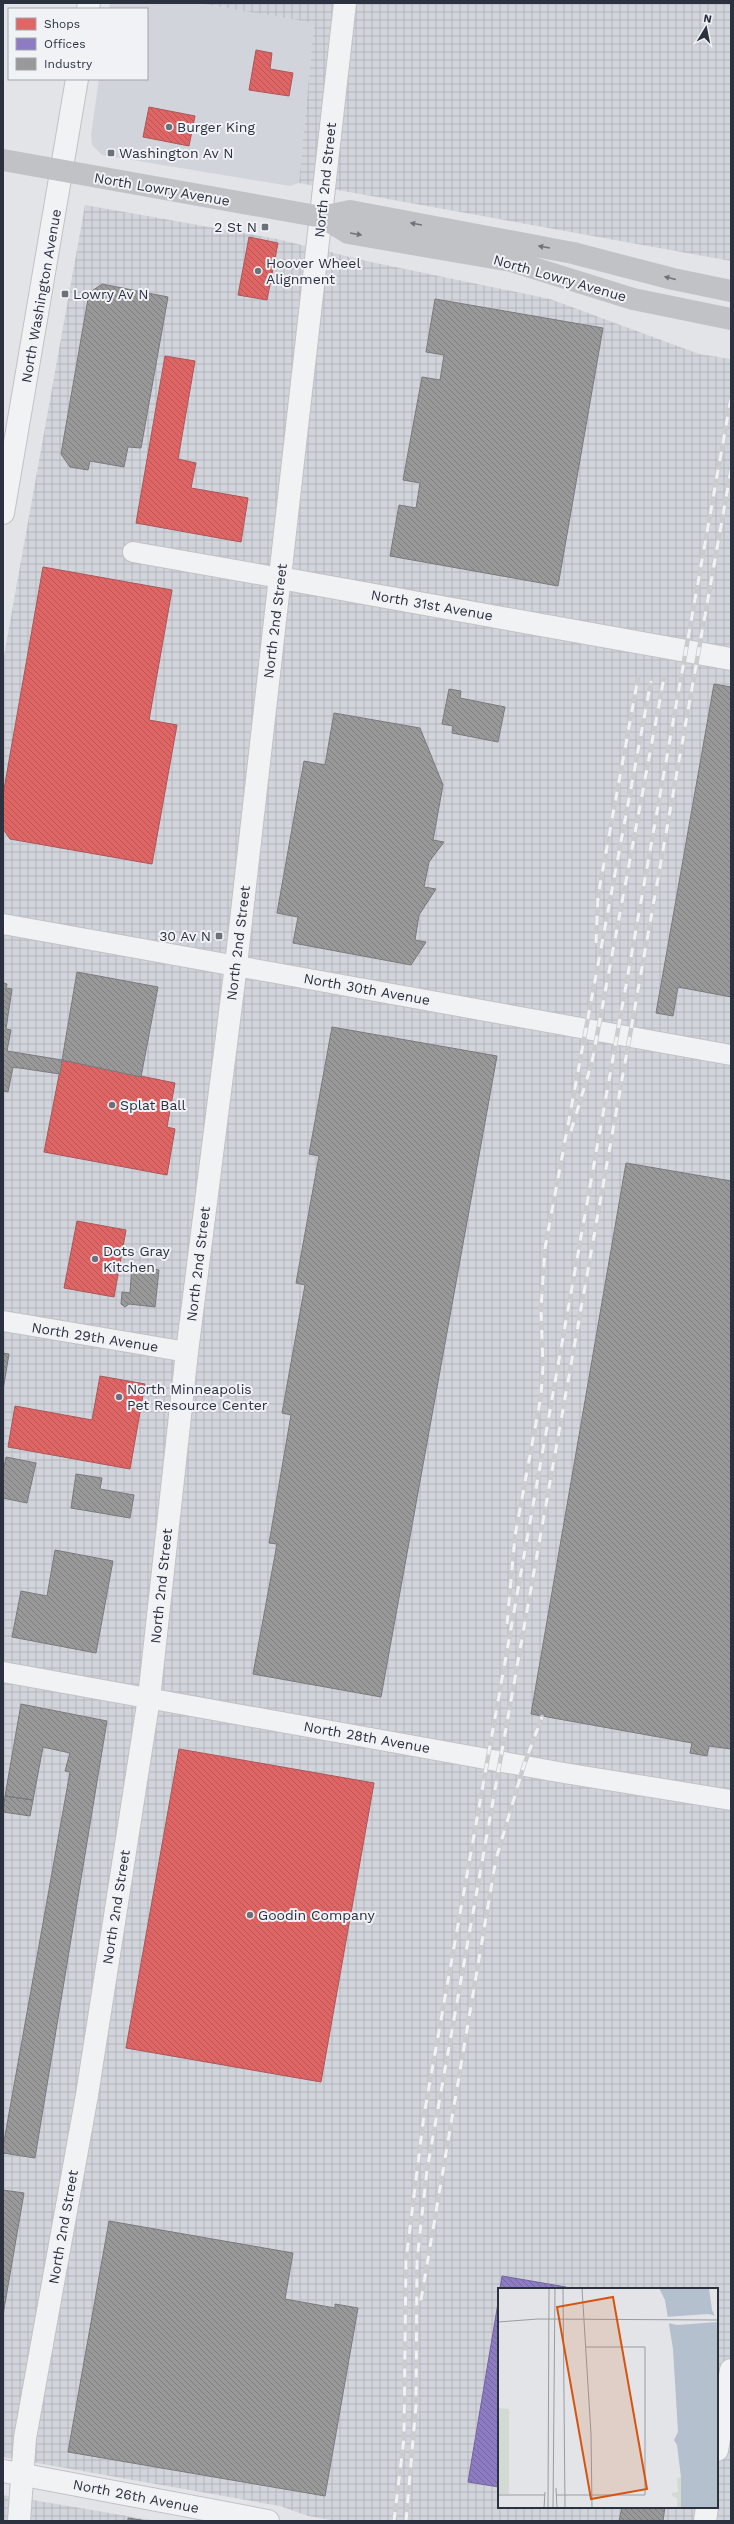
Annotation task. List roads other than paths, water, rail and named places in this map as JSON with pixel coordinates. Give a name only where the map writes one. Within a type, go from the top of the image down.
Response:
[{"type":"main road","name":"North Lowry Avenue","points":[[7,161],[62,172],[322,217],[350,212],[357,213],[573,253],[708,287],[731,291]]},
{"type":"main road","name":"North Lowry Avenue","points":[[322,217],[348,233],[511,261],[633,300],[731,319]]},
{"type":"street","name":"North 2nd Street","points":[[19,2521],[13,2473],[25,2438],[87,2094],[149,1698],[187,1352],[236,965],[322,217],[345,3]]},
{"type":"street","name":"North Washington Avenue","points":[[3,513],[77,80]]},
{"type":"street","name":"North 31st Avenue","points":[[133,552],[731,659]]},
{"type":"street","name":"North 30th Avenue","points":[[3,924],[236,965],[731,1056]]},
{"type":"street","name":"North 29th Avenue","points":[[3,1322],[187,1352]]},
{"type":"street","name":"North 28th Avenue","points":[[3,1672],[564,1773],[731,1800]]},
{"type":"street","points":[[718,2444],[731,2370]]},
{"type":"street","name":"North 26th Avenue","points":[[13,2473],[268,2521]]},
{"type":"street","points":[[705,2521],[707,2508]]},
{"type":"railway","points":[[394,2521],[404,2438],[406,2260],[424,2115],[731,398]]},
{"type":"railway","points":[[406,2521],[416,2405],[417,2260],[427,2170],[731,470]]},
{"type":"railway","points":[[596,943],[598,896],[638,678]]},
{"type":"railway","points":[[571,1131],[592,1062],[664,678]]},
{"type":"railway","points":[[507,1624],[515,1536],[541,1396],[543,1366],[541,1309],[545,1248],[651,681]]},
{"type":"railway","points":[[421,2300],[496,1859],[524,1765],[542,1717]]},
{"type":"place","name":"Burger King","points":[[169,127]]},
{"type":"place","name":"Washington Av N","points":[[111,153]]},
{"type":"place","name":"2 St N","points":[[265,227]]},
{"type":"place","name":"Hoover Wheel Alignment","points":[[258,271]]},
{"type":"place","name":"Lowry Av N","points":[[65,294]]},
{"type":"place","name":"30 Av N","points":[[219,936]]},
{"type":"place","name":"Splat Ball","points":[[112,1105]]},
{"type":"place","name":"Dots Gray Kitchen","points":[[95,1259]]},
{"type":"place","name":"North Minneapolis Pet Resource Center","points":[[119,1397]]},
{"type":"place","name":"Goodin Company","points":[[250,1915]]}]
